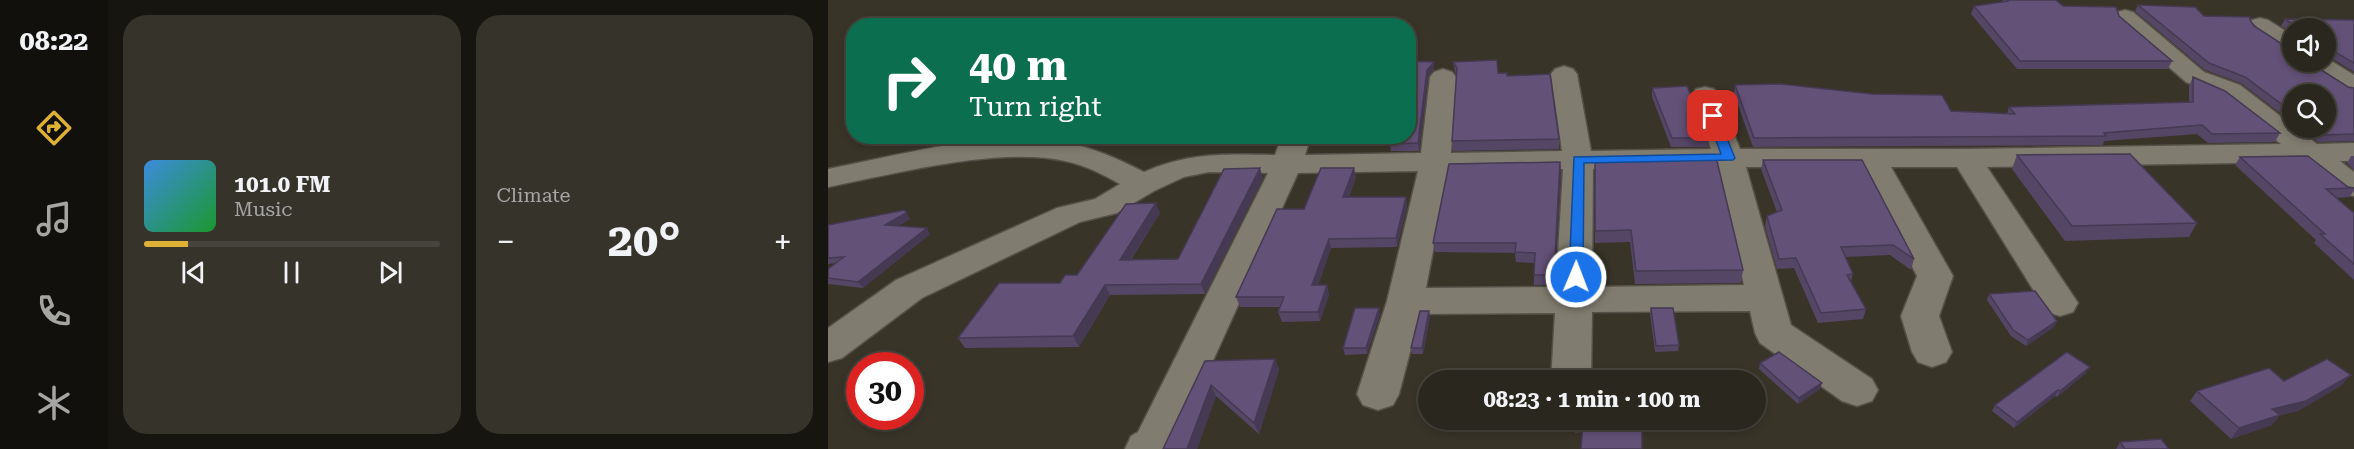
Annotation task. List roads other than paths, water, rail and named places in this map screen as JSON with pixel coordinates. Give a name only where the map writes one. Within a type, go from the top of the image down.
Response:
[{"type":"street","points":[[2125,17],[2194,77],[2231,91],[2313,152],[2354,187]]},
{"type":"street","points":[[2260,25],[2282,39]]},
{"type":"street","points":[[2332,72],[2354,86]]},
{"type":"street","points":[[1564,74],[1578,160],[1572,370]]},
{"type":"street","points":[[1378,394],[1405,301],[1435,161],[1443,77]]},
{"type":"street","points":[[1705,95],[1729,158],[1774,333],[1857,390]]},
{"type":"street","points":[[828,178],[950,156],[1034,147],[1088,157],[1143,184]]},
{"type":"street","points":[[828,348],[909,289],[1069,215],[1106,206],[1143,184],[1176,169],[1292,150],[1435,161],[1966,158],[2354,152]]},
{"type":"street","points":[[1147,449],[1153,445],[1292,150]]},
{"type":"street","points":[[1871,158],[1935,276],[1920,316],[1932,352]]},
{"type":"street","points":[[1966,158],[2060,303]]},
{"type":"street","points":[[1405,301],[1765,298]]}]
